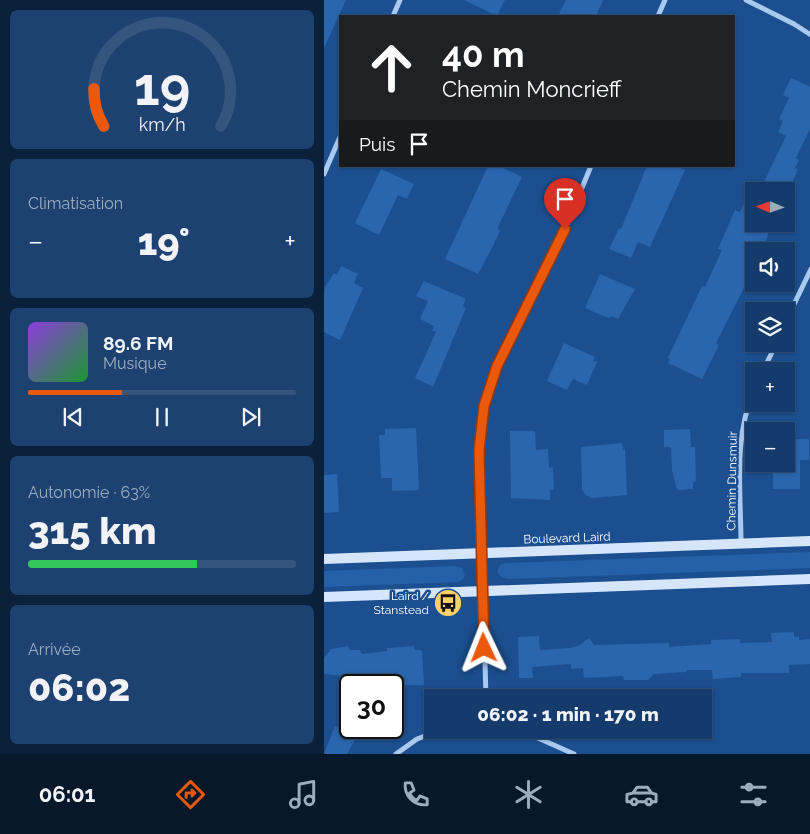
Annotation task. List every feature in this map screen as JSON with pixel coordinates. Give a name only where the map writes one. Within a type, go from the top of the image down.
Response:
[{"type":"street","points":[[393,15],[400,0]]},
{"type":"street","points":[[658,15],[665,0]]},
{"type":"street","points":[[746,0],[794,24],[810,36]]},
{"type":"street","points":[[324,174],[339,139]]},
{"type":"street","points":[[486,689],[480,553],[482,539],[479,450],[484,406],[497,366],[565,229],[591,167]]},
{"type":"street","points":[[794,302],[810,269]]},
{"type":"street","name":"Chemin Dunsmuir","points":[[742,543],[741,434],[746,412]]},
{"type":"street","name":"Boulevard Laird","points":[[324,559],[810,541]]},
{"type":"street","points":[[324,597],[810,579]]},
{"type":"street","points":[[396,754],[417,739],[424,736]]},
{"type":"street","points":[[540,739],[574,754]]},
{"type":"shaded area","points":[[810,552],[810,568],[507,579],[500,576],[497,572],[500,565],[506,563]]},
{"type":"shaded area","points":[[455,566],[462,568],[465,576],[458,582],[324,587],[324,571]]},
{"type":"building","points":[[324,0],[346,0],[339,15],[324,48]]},
{"type":"building","points":[[464,0],[505,0],[498,15]]},
{"type":"building","points":[[566,0],[603,0],[596,15],[558,15]]},
{"type":"building","points":[[791,78],[811,87],[811,127],[796,158],[799,160],[795,168],[798,169],[792,182],[764,182],[786,136],[778,132],[783,121],[779,119],[789,98],[783,95]]},
{"type":"building","points":[[488,167],[501,167],[522,177],[497,229],[500,230],[493,246],[478,274],[445,259]]},
{"type":"building","points":[[647,167],[678,167],[685,170],[650,247],[638,242],[631,258],[609,249],[619,228],[621,229]]},
{"type":"building","points":[[381,169],[414,184],[407,199],[398,195],[379,235],[355,223]]},
{"type":"building","points":[[745,204],[745,232],[769,232],[765,242],[745,242],[745,286],[716,343],[719,345],[702,379],[668,363],[670,359],[668,358],[702,286],[705,287],[722,250],[718,249],[735,210],[740,212]]},
{"type":"building","points":[[341,266],[358,274],[354,283],[363,288],[340,340],[324,332],[324,295],[325,287],[334,273],[337,275]]},
{"type":"building","points":[[600,274],[635,289],[618,319],[611,316],[610,318],[603,316],[585,308]]},
{"type":"building","points":[[424,281],[466,299],[463,306],[466,308],[433,387],[415,378],[436,332],[432,330],[434,326],[420,319],[428,301],[416,296]]},
{"type":"building","points":[[564,343],[595,357],[593,361],[597,362],[587,385],[573,379],[567,390],[547,381]]},
{"type":"building","points":[[416,428],[419,490],[392,491],[392,478],[381,478],[379,435],[385,435],[385,429]]},
{"type":"building","points":[[690,429],[691,447],[695,447],[696,481],[693,482],[693,489],[677,490],[672,470],[671,447],[664,447],[664,430]]},
{"type":"building","points":[[510,431],[535,431],[536,450],[548,449],[549,468],[553,467],[554,490],[550,490],[550,500],[511,498]]},
{"type":"building","points":[[795,439],[809,439],[809,460],[800,460],[800,489],[773,489],[773,472],[795,472]]},
{"type":"building","points":[[622,443],[623,450],[625,449],[627,495],[591,498],[586,495],[582,490],[581,447]]},
{"type":"building","points":[[337,474],[339,512],[324,513],[324,475]]},
{"type":"building","points":[[794,632],[794,637],[799,637],[799,640],[811,639],[811,664],[789,665],[789,673],[741,673],[741,677],[713,679],[712,670],[687,670],[686,672],[654,674],[648,680],[624,680],[623,676],[584,678],[583,668],[571,669],[571,664],[532,667],[533,678],[519,678],[518,637],[539,636],[540,650],[570,648],[580,645],[589,638],[594,645],[669,643],[669,647],[711,644],[711,640],[740,639],[740,643],[772,642],[771,633]]},
{"type":"building","points":[[348,646],[349,650],[360,650],[362,654],[387,651],[387,648],[414,646],[414,650],[422,650],[424,685],[404,685],[404,674],[339,674],[339,676],[324,674],[324,658],[331,649]]},
{"type":"building","points":[[335,726],[339,728],[339,739],[355,739],[347,754],[324,754]]},
{"type":"place","name":"Laird / Stanstead","points":[[448,603]]},
{"type":"route","points":[[484,648],[480,553],[482,539],[479,450],[481,421],[497,366],[565,229]]}]
